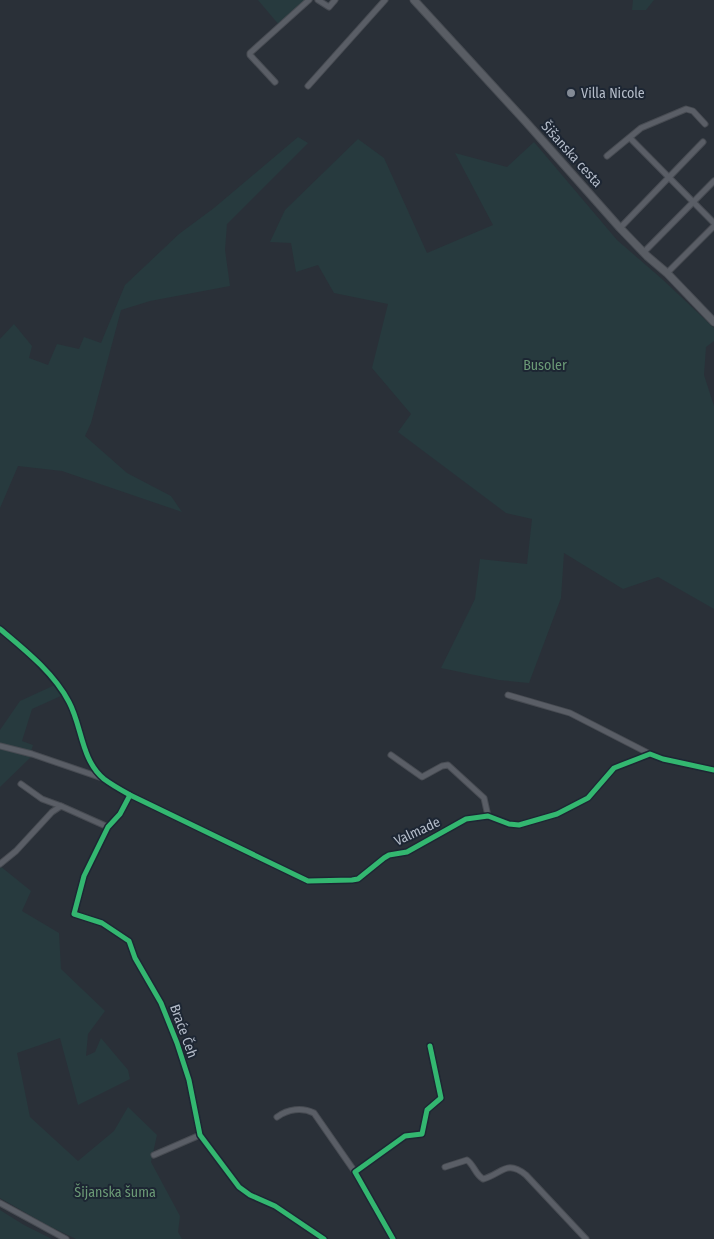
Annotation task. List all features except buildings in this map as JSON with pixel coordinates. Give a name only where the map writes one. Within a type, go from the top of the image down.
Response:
[{"type":"main road","name":"Šišanska cesta","points":[[414,0],[520,114],[620,228],[714,322]]},
{"type":"street","points":[[275,82],[250,53],[310,0]]},
{"type":"street","points":[[318,0],[329,8],[335,0]]},
{"type":"street","points":[[308,86],[385,0]]},
{"type":"street","points":[[607,156],[641,128],[686,109],[693,112],[705,124]]},
{"type":"street","points":[[630,138],[714,224],[667,273]]},
{"type":"street","points":[[620,228],[703,142]]},
{"type":"street","points":[[644,252],[714,181]]},
{"type":"street","points":[[0,629],[51,676],[70,702],[88,757],[102,778]]},
{"type":"street","points":[[508,695],[570,712],[663,759],[714,770]]},
{"type":"street","points":[[0,746],[32,754],[102,778]]},
{"type":"street","name":"Valmade","points":[[102,778],[130,795],[308,881],[358,879],[390,855],[407,852],[466,819],[488,816],[509,824],[519,825],[557,814],[588,798],[614,768],[650,754]]},
{"type":"street","points":[[391,755],[422,777],[442,766],[448,765],[484,798],[488,816]]},
{"type":"street","points":[[21,784],[42,799],[108,827]]},
{"type":"street","name":"Braće Čeh","points":[[130,795],[120,814],[108,827],[84,876],[74,914],[102,923],[129,941],[135,958],[162,1003],[177,1043],[189,1080],[200,1135],[239,1187],[250,1195],[275,1206],[324,1239]]},
{"type":"street","points":[[0,864],[16,851],[52,812],[61,806]]},
{"type":"street","points":[[355,1172],[404,1136],[422,1134],[427,1110],[441,1098],[430,1046]]},
{"type":"street","points":[[277,1117],[285,1111],[306,1109],[314,1113],[355,1172],[393,1239]]},
{"type":"street","points":[[154,1155],[200,1135]]},
{"type":"street","points":[[445,1167],[467,1160],[471,1163],[478,1176],[483,1179],[506,1168],[514,1167],[526,1175],[586,1239]]},
{"type":"street","points":[[0,1203],[66,1239]]},
{"type":"green space","points":[[258,0],[309,0],[280,26]]},
{"type":"green space","points":[[633,0],[654,0],[646,10],[632,10]]},
{"type":"green space","points":[[298,137],[308,143],[227,224],[225,250],[230,286],[150,301],[121,310],[91,423],[85,436],[127,473],[171,496],[182,512],[62,471],[18,466],[0,508],[0,339],[14,324],[32,346],[29,358],[48,365],[57,344],[79,349],[84,337],[101,343],[125,285],[179,234],[214,208]]},
{"type":"green space","name":"Busoler","points":[[358,139],[384,158],[427,253],[493,225],[455,153],[507,167],[534,142],[617,240],[714,328],[714,341],[706,347],[704,375],[714,406],[714,609],[658,577],[623,589],[564,553],[561,598],[529,683],[499,680],[441,668],[475,599],[480,559],[527,564],[532,519],[506,513],[398,432],[411,414],[372,368],[388,304],[334,293],[318,265],[296,272],[291,243],[270,242],[285,210]]},
{"type":"green space","points":[[57,684],[63,695],[32,709],[22,741],[33,745],[31,751],[0,746],[0,730],[20,701]]},
{"type":"green space","points":[[0,749],[32,756],[0,787]]},
{"type":"green space","name":"Šijanska šuma","points":[[0,866],[31,891],[22,911],[59,933],[61,969],[105,1011],[88,1034],[86,1056],[95,1052],[101,1038],[128,1070],[130,1079],[78,1105],[60,1038],[17,1053],[30,1117],[78,1161],[114,1131],[128,1107],[157,1135],[151,1162],[180,1216],[178,1232],[182,1239],[76,1239],[0,1198]]},
{"type":"green space","points":[[0,1210],[24,1225],[52,1239],[0,1239]]},
{"type":"cycle path","points":[[0,629],[38,662],[63,691],[73,711],[86,753],[96,771],[104,779],[130,795],[308,881],[358,879],[389,855],[407,852],[466,819],[488,816],[509,824],[519,825],[557,814],[588,798],[614,768],[650,754],[663,759],[714,770]]},
{"type":"cycle path","points":[[130,795],[120,814],[108,827],[84,876],[74,914],[102,923],[129,941],[135,958],[161,1003],[177,1043],[189,1080],[200,1135],[239,1187],[250,1195],[275,1206],[324,1239]]},
{"type":"cycle path","points":[[393,1239],[355,1172],[405,1136],[422,1134],[427,1110],[441,1098],[430,1046]]},
{"type":"place","name":"Villa Nicole","points":[[571,93]]}]
